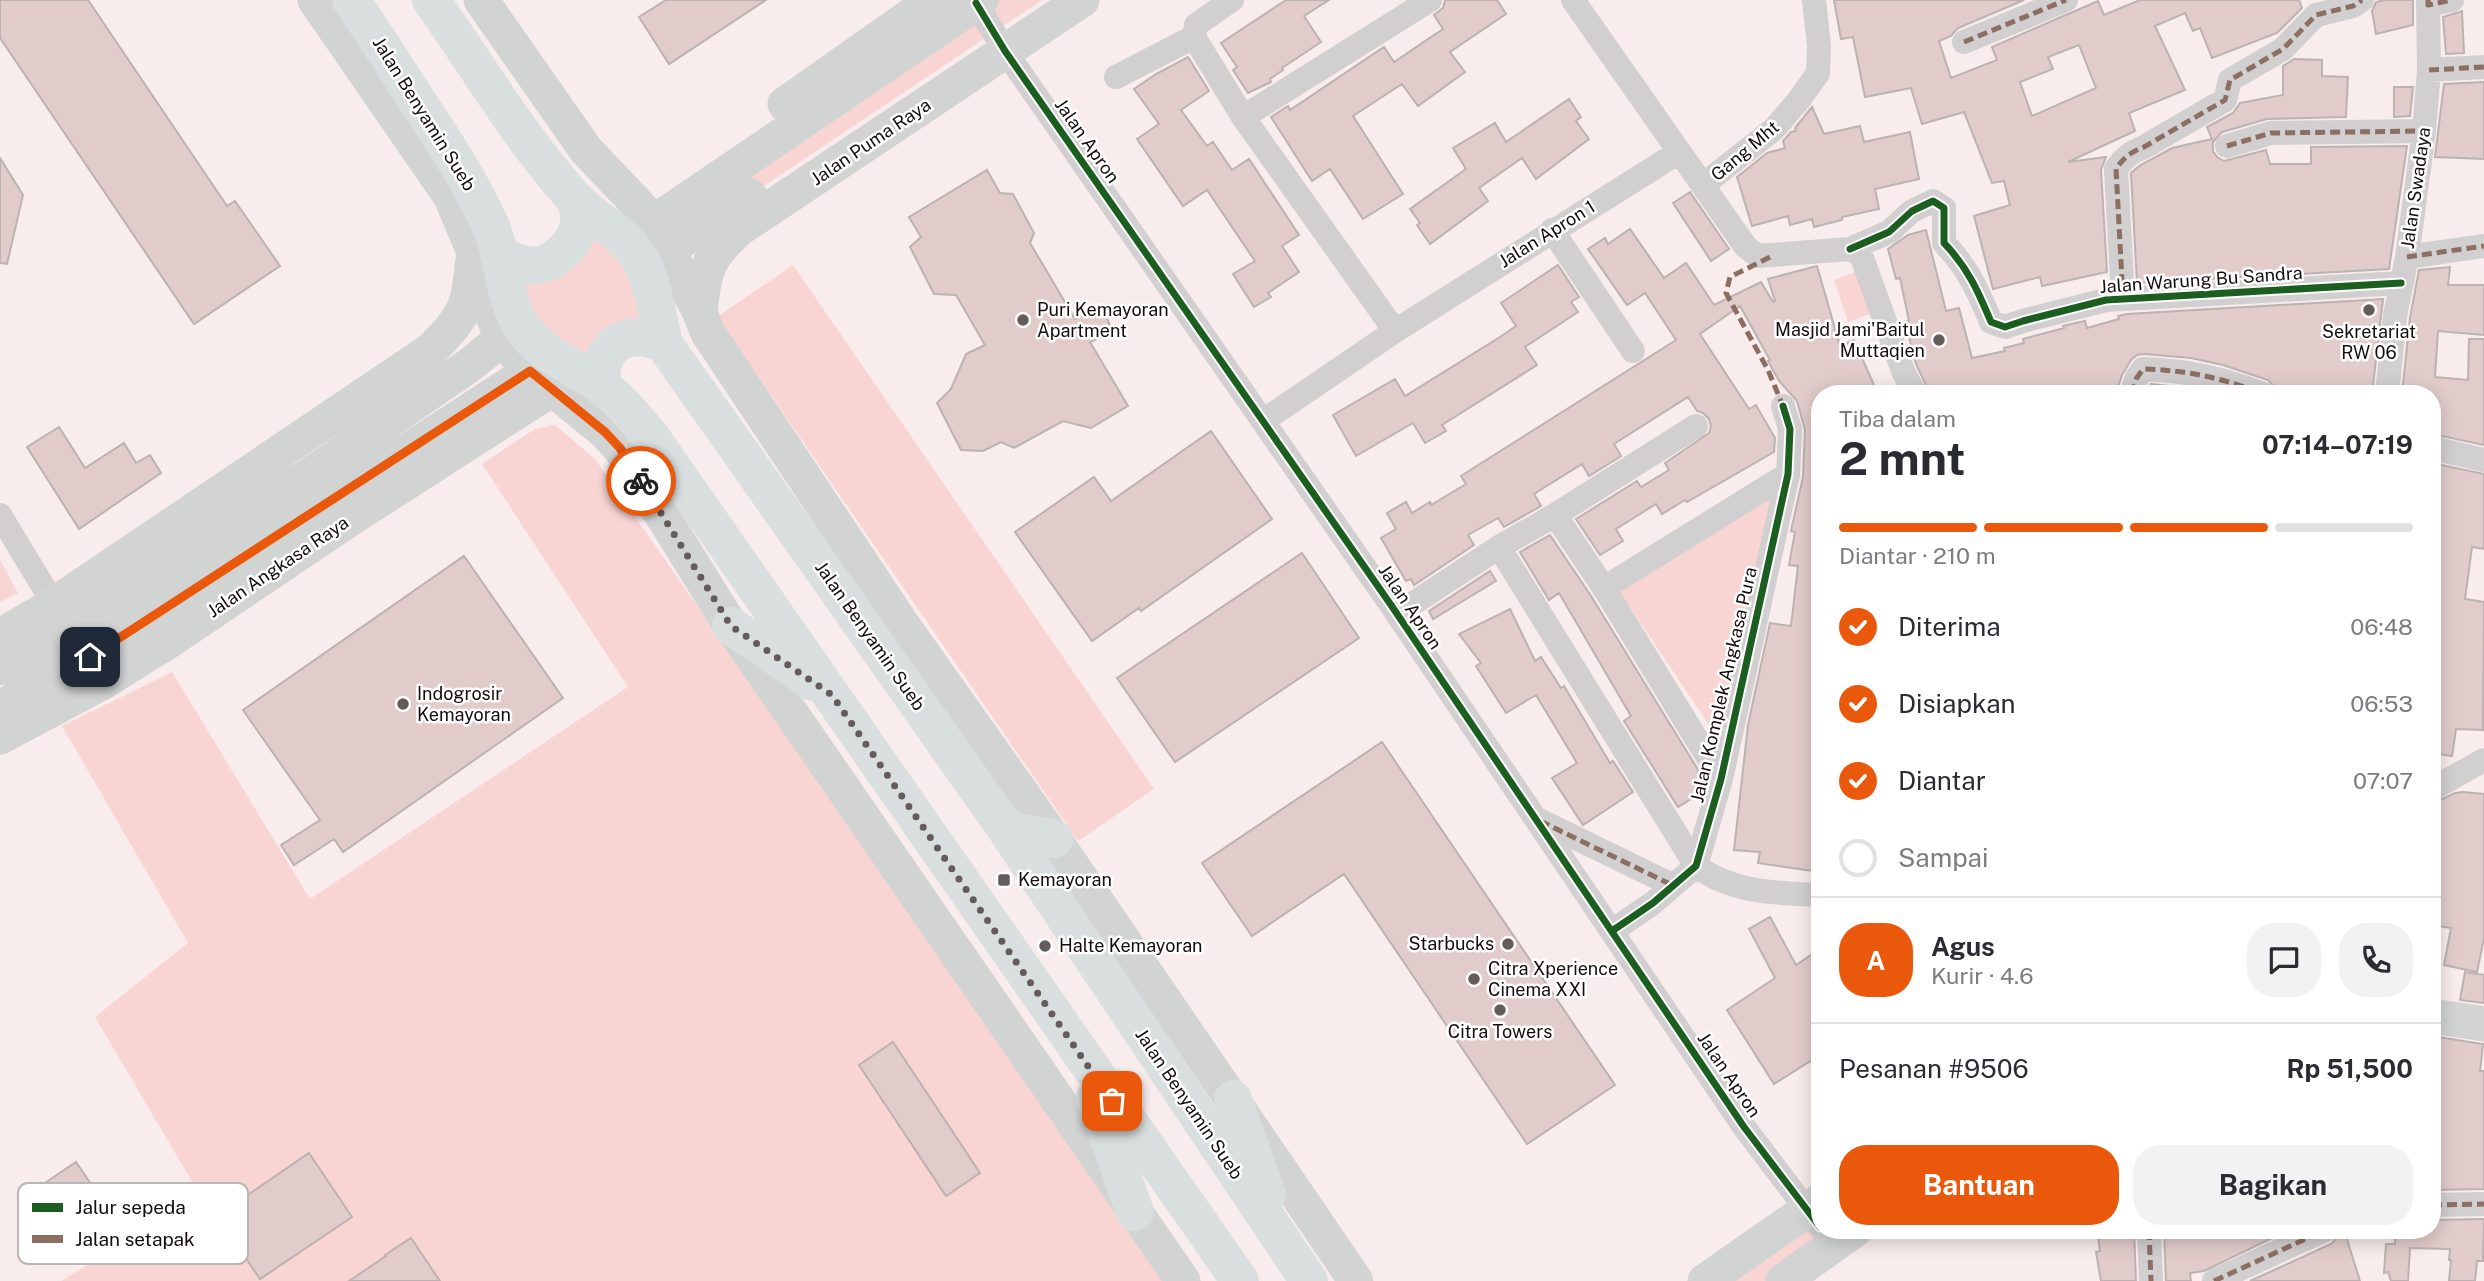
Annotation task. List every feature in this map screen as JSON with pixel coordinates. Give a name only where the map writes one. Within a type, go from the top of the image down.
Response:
[{"type":"main road","name":"Jalan Benyamin Sueb","points":[[315,0],[487,253],[522,328],[533,341],[602,386],[629,411],[650,437],[832,695],[1080,1056],[1240,1281]]},
{"type":"main road","name":"Jalan Benyamin Sueb","points":[[430,0],[523,133],[577,202],[612,227],[640,260],[646,271],[664,344],[1006,829],[1309,1281]]},
{"type":"main road","points":[[454,0],[472,58]]},
{"type":"main road","name":"Jalan Benyamin Sueb","points":[[481,0],[586,150],[652,226],[700,313],[708,334],[884,599],[1054,839],[1356,1281]]},
{"type":"main road","points":[[652,226],[736,139],[933,0]]},
{"type":"main road","name":"Jalan Puma Raya","points":[[700,313],[703,275],[724,243],[739,229],[1000,42],[1044,0]]},
{"type":"main road","name":"Jalan Puma Raya","points":[[652,226],[1082,0]]},
{"type":"main road","name":"Jalan Benyamin Sueb","points":[[353,2],[467,177],[490,223],[487,253],[489,306],[495,345],[531,381],[605,432],[620,448],[731,626],[1183,1281]]},
{"type":"main road","points":[[353,2],[361,68]]},
{"type":"main road","points":[[652,226],[979,2]]},
{"type":"main road","points":[[0,668],[62,616],[430,349],[463,313],[487,253],[524,265],[544,264],[562,254],[573,241],[579,222],[577,202]]},
{"type":"main road","points":[[602,386],[603,361],[620,341],[637,336],[650,337],[664,344]]},
{"type":"main road","points":[[0,636],[62,616],[311,474],[495,345]]},
{"type":"main road","name":"Jalan Angkasa Raya","points":[[0,737],[531,381]]},
{"type":"main road","points":[[731,626],[832,695]]},
{"type":"main road","name":"Jalan Angkasa Raya","points":[[0,708],[98,669]]},
{"type":"main road","points":[[1006,829],[1054,839]]},
{"type":"main road","points":[[2441,1017],[2484,1024]]},
{"type":"main road","points":[[1080,1056],[1135,1212]]},
{"type":"main road","points":[[1233,1099],[1284,1246]]},
{"type":"main road","points":[[1705,1281],[1811,1231]]},
{"type":"main road","points":[[1783,1281],[1815,1239]]},
{"type":"street","points":[[1231,0],[1196,26],[1194,37],[1243,117],[1395,331]]},
{"type":"street","points":[[1243,117],[1430,0]]},
{"type":"street","points":[[1573,0],[1746,247],[1758,256],[1770,257],[1850,249],[1861,255],[1869,270],[1883,318],[1910,385]]},
{"type":"street","name":"Gang Mht","points":[[1703,186],[1774,129],[1800,100],[1818,73],[1819,46],[1814,0]]},
{"type":"street","points":[[1964,42],[2035,5],[2066,0]]},
{"type":"street","points":[[2123,299],[2116,169],[2122,160],[2134,150],[2144,147],[2225,100],[2230,80],[2283,49],[2316,15],[2353,6],[2362,0]]},
{"type":"street","name":"Jalan Apron","points":[[979,2],[1000,42],[1264,421],[1744,1127],[1811,1205]]},
{"type":"street","name":"Jalan Swadaya","points":[[2388,385],[2395,316],[2407,257],[2424,131],[2436,2]]},
{"type":"street","points":[[1116,77],[1194,37]]},
{"type":"street","points":[[2429,70],[2484,67]]},
{"type":"street","points":[[2227,146],[2271,134],[2424,131]]},
{"type":"street","name":"Jalan Apron 1","points":[[1264,421],[1395,331],[1679,152]]},
{"type":"street","name":"Jalan Warung Bu Sandra","points":[[1850,249],[1889,232],[1912,211],[1933,201],[1944,208],[1944,243],[1973,278],[1991,322],[2005,327],[2095,303],[2123,299],[2401,283]]},
{"type":"street","points":[[1552,230],[1633,351]]},
{"type":"street","points":[[2407,257],[2484,246]]},
{"type":"street","points":[[2134,385],[2143,369],[2176,369],[2241,385]]},
{"type":"street","name":"Jalan Komplek Angkasa Pura","points":[[1696,866],[1721,779],[1788,474],[1790,429],[1783,406]]},
{"type":"street","points":[[1396,614],[1696,426]]},
{"type":"street","points":[[2441,450],[2484,460]]},
{"type":"street","points":[[1604,588],[1788,474]]},
{"type":"street","points":[[0,514],[62,616],[98,669]]},
{"type":"street","name":"Jalan Komplek Angkasa Pura","points":[[1555,515],[1604,588],[1721,779]]},
{"type":"street","points":[[1499,547],[1696,866],[1710,877],[1758,892],[1811,895]]},
{"type":"street","points":[[2441,784],[2484,760]]},
{"type":"street","points":[[1535,818],[1672,885]]},
{"type":"street","points":[[1612,931],[1653,903],[1696,866]]},
{"type":"street","points":[[2441,1205],[2484,1204]]},
{"type":"street","points":[[2149,1239],[2151,1281]]},
{"type":"street","points":[[2214,1281],[2306,1239]]},
{"type":"shaded area","points":[[973,0],[1042,0],[668,250],[642,209]]},
{"type":"shaded area","points":[[577,202],[656,311],[603,361],[522,328],[524,265],[544,264]]},
{"type":"shaded area","points":[[793,265],[1154,789],[1078,841],[717,317]]},
{"type":"shaded area","points":[[1858,271],[1873,313],[1848,322],[1834,280]]},
{"type":"shaded area","points":[[555,425],[595,459],[1166,1281],[61,1281],[88,1264],[248,1264],[248,1183],[193,1183],[95,1017],[188,943],[62,726],[172,672],[310,899],[628,687],[482,464],[535,429]]},
{"type":"shaded area","points":[[1775,487],[1719,740],[1616,586]]},
{"type":"shaded area","points":[[0,560],[18,593],[0,602]]},
{"type":"shaded area","points":[[1811,1207],[1811,1239],[1813,1239],[1783,1281],[1705,1281]]},
{"type":"building","points":[[0,0],[88,0],[227,206],[235,201],[280,266],[194,324],[0,38]]},
{"type":"building","points":[[666,0],[766,0],[669,64],[639,17]]},
{"type":"building","points":[[1286,0],[1329,0],[1304,16],[1321,42],[1282,68],[1283,70],[1270,79],[1271,82],[1248,93],[1233,70],[1237,67],[1221,43]]},
{"type":"building","points":[[1445,0],[1497,0],[1506,14],[1450,52],[1465,72],[1418,106],[1402,84],[1353,116],[1403,194],[1363,219],[1330,169],[1312,181],[1271,117],[1288,106],[1290,110],[1384,47],[1394,62],[1443,29],[1434,15],[1443,8]]},
{"type":"building","points":[[1834,0],[2024,0],[1958,28],[1951,36],[1939,41],[1951,78],[1997,60],[1992,47],[2098,1],[2104,15],[2140,0],[2299,0],[2302,8],[2277,33],[2212,58],[2200,28],[2193,31],[2185,13],[2155,26],[2185,90],[2129,113],[2135,131],[2068,162],[2106,157],[2101,170],[2107,272],[2042,286],[2040,277],[1993,289],[1974,216],[2010,205],[2004,181],[1992,183],[1964,112],[1922,124],[1911,88],[1865,97],[1853,37],[1841,39]],"holes":[[[2079,45],[2096,88],[2032,116],[2020,82],[2053,69],[2048,57]]]},
{"type":"building","points":[[2413,0],[2413,25],[2376,34],[2372,11],[2376,2]]},
{"type":"building","points":[[2462,11],[2464,53],[2446,54],[2443,17]]},
{"type":"building","points":[[1188,57],[1209,91],[1181,110],[1207,146],[1213,142],[1232,170],[1249,159],[1299,235],[1282,246],[1299,272],[1268,293],[1271,297],[1254,307],[1233,274],[1255,261],[1207,190],[1183,206],[1137,139],[1159,124],[1134,89]]},
{"type":"building","points":[[2294,59],[2322,60],[2322,76],[2348,77],[2346,117],[2267,119],[2222,132],[2213,142],[2213,151],[2224,161],[2266,150],[2270,164],[2311,164],[2311,147],[2407,146],[2389,269],[2137,283],[2131,173],[2172,148],[2212,139],[2207,127],[2233,113],[2240,103],[2283,95],[2283,66]]},
{"type":"building","points":[[2484,82],[2484,159],[2435,157],[2444,84]]},
{"type":"building","points":[[2394,87],[2413,87],[2410,116],[2394,117]]},
{"type":"building","points":[[1569,99],[1581,117],[1576,121],[1589,139],[1536,179],[1522,158],[1479,188],[1488,201],[1430,244],[1410,209],[1466,169],[1453,148],[1495,123],[1506,142]]},
{"type":"building","points":[[1812,107],[1824,134],[1860,126],[1864,142],[1910,132],[1919,179],[1875,189],[1879,209],[1842,217],[1842,220],[1814,227],[1812,219],[1790,225],[1788,216],[1752,226],[1737,177],[1767,153],[1785,148],[1783,141],[1791,132],[1796,131],[1795,128]]},
{"type":"building","points":[[0,158],[23,195],[7,264],[0,263]]},
{"type":"building","name":"Puri Kemayoran Apartment","points":[[987,170],[1000,193],[1013,194],[1034,233],[1030,243],[1075,319],[1102,307],[1113,332],[1090,342],[1128,406],[1091,428],[1063,421],[1014,448],[1001,442],[983,451],[961,450],[937,403],[951,389],[966,354],[985,345],[956,295],[934,294],[910,247],[921,237],[909,217]]},
{"type":"building","points":[[1690,192],[1729,249],[1711,261],[1673,203]]},
{"type":"building","points":[[1630,229],[1664,278],[1686,263],[1714,305],[1761,282],[1773,302],[1775,301],[1768,279],[1817,266],[1840,346],[1854,340],[1874,385],[1811,385],[1811,871],[1758,863],[1760,852],[1734,850],[1748,725],[1770,623],[1791,626],[1798,566],[1789,565],[1795,532],[1791,531],[1803,477],[1805,430],[1797,401],[1779,381],[1740,306],[1700,334],[1749,409],[1756,405],[1775,438],[1774,452],[1662,514],[1656,504],[1616,529],[1623,541],[1600,555],[1576,519],[1637,481],[1641,487],[1669,470],[1665,463],[1709,433],[1709,419],[1697,411],[1688,397],[1614,444],[1621,456],[1589,476],[1582,464],[1534,494],[1541,506],[1504,527],[1498,518],[1468,535],[1474,545],[1414,585],[1411,579],[1406,581],[1381,538],[1396,529],[1387,513],[1406,502],[1412,513],[1430,502],[1431,505],[1466,484],[1461,476],[1676,340],[1645,293],[1627,305],[1588,249],[1605,238],[1608,244]]},
{"type":"building","points":[[1926,230],[1946,311],[1959,308],[1972,358],[2005,351],[2004,348],[2024,343],[2023,339],[2064,328],[2063,326],[2085,321],[2087,328],[2127,314],[2383,299],[2373,385],[2272,385],[2268,380],[2223,365],[2191,358],[2144,354],[2131,360],[2119,385],[1926,385],[1916,364],[1905,322],[1909,321],[1900,278],[1896,279],[1888,249],[1908,235]]},
{"type":"building","points":[[1558,265],[1579,297],[1571,302],[1578,312],[1525,347],[1537,365],[1442,425],[1446,431],[1425,443],[1413,423],[1356,456],[1333,415],[1395,379],[1405,396],[1500,337],[1516,326],[1501,303]]},
{"type":"building","points":[[2450,267],[2448,285],[2484,285],[2484,335],[2438,331],[2435,377],[2468,380],[2469,339],[2484,339],[2484,445],[2441,436],[2441,385],[2403,385],[2410,318],[2419,270]]},
{"type":"building","points":[[59,427],[85,468],[124,443],[136,463],[150,455],[161,473],[79,529],[27,447]]},
{"type":"building","points":[[1211,431],[1272,519],[1141,611],[1139,608],[1092,641],[1015,532],[1094,477],[1111,501]]},
{"type":"building","points":[[2441,465],[2484,474],[2484,549],[2472,547],[2465,599],[2484,602],[2483,730],[2456,729],[2452,756],[2441,754]]},
{"type":"building","points":[[1550,535],[1591,596],[1705,781],[1702,792],[1678,807],[1624,721],[1631,716],[1559,593],[1549,600],[1520,552]]},
{"type":"building","points":[[1302,553],[1359,638],[1175,762],[1117,678]]},
{"type":"building","name":"Indogrosir Kemayoran","points":[[464,556],[563,698],[343,852],[334,839],[294,865],[281,845],[320,820],[243,710]]},
{"type":"building","points":[[1490,571],[1496,581],[1433,619],[1429,611]]},
{"type":"building","points":[[1510,609],[1535,661],[1541,657],[1561,688],[1564,686],[1610,763],[1613,761],[1633,792],[1583,825],[1552,778],[1577,763],[1536,695],[1506,713],[1476,666],[1481,663],[1459,634]]},
{"type":"building","name":"Citra Towers","points":[[1382,742],[1615,1085],[1527,1144],[1344,874],[1252,936],[1202,863]]},
{"type":"building","points":[[2455,793],[2484,794],[2484,938],[2477,972],[2444,965],[2451,928],[2441,926],[2441,800]]},
{"type":"building","points":[[1770,917],[1796,965],[1811,955],[1811,1061],[1774,1084],[1727,1010],[1775,978],[1749,929]]},
{"type":"building","points":[[2465,972],[2484,975],[2484,1003],[2460,1000]]},
{"type":"building","points":[[2441,1037],[2483,1044],[2480,1071],[2484,1071],[2484,1189],[2441,1190]]},
{"type":"building","points":[[893,1042],[980,1173],[946,1196],[859,1065]]},
{"type":"building","points":[[309,1153],[352,1217],[260,1279],[248,1261],[248,1195]]},
{"type":"building","points":[[76,1162],[90,1183],[45,1183]]},
{"type":"building","points":[[2484,1219],[2483,1261],[2477,1261],[2475,1281],[2449,1281],[2450,1249],[2410,1248],[2408,1281],[2391,1281],[2388,1272],[2384,1273],[2386,1244],[2395,1244],[2395,1239],[2441,1239],[2441,1220]]},
{"type":"building","points":[[411,1238],[440,1281],[349,1281],[385,1255]]},
{"type":"building","points":[[2098,1239],[2134,1239],[2136,1281],[2101,1281],[2096,1252],[2100,1251]]},
{"type":"building","points":[[2164,1239],[2270,1239],[2204,1271],[2190,1273],[2191,1281],[2166,1281]]},
{"type":"building","points":[[2336,1239],[2347,1239],[2360,1281],[2250,1281],[2331,1244]]},
{"type":"marked path","points":[[1964,42],[2066,0]]},
{"type":"marked path","points":[[2123,299],[2116,169],[2119,165],[2131,153],[2225,100],[2230,80],[2283,49],[2316,15],[2353,6],[2362,0]]},
{"type":"marked path","points":[[2428,0],[2428,5],[2452,0]]},
{"type":"marked path","points":[[2429,70],[2484,67]]},
{"type":"marked path","points":[[2227,146],[2271,133],[2424,131]]},
{"type":"marked path","points":[[2407,257],[2484,246]]},
{"type":"marked path","points":[[1770,257],[1730,277],[1726,293],[1768,370],[1783,406]]},
{"type":"marked path","points":[[2134,385],[2143,369],[2204,376],[2238,385]]},
{"type":"marked path","points":[[1540,821],[1672,885]]},
{"type":"marked path","points":[[2441,1205],[2484,1204]]},
{"type":"marked path","points":[[2149,1239],[2151,1281]]},
{"type":"marked path","points":[[2214,1281],[2305,1239]]},
{"type":"cycle path","points":[[976,3],[1005,51],[1391,605],[1744,1127],[1811,1215]]},
{"type":"cycle path","points":[[1850,249],[1889,232],[1912,211],[1933,201],[1944,208],[1944,243],[1972,280],[1991,322],[2005,327],[2106,300],[2401,283]]},
{"type":"cycle path","points":[[1612,931],[1653,903],[1696,866],[1721,779],[1788,474],[1790,429],[1783,406]]},
{"type":"way so far","points":[[641,481],[731,626],[832,695],[1112,1101]]},
{"type":"place","name":"Sekretariat RW 06","points":[[2369,310]]},
{"type":"place","name":"Puri Kemayoran Apartment","points":[[1023,320]]},
{"type":"place","name":"Masjid Jami'Baitul Muttaqien","points":[[1939,340]]},
{"type":"place","name":"Indogrosir Kemayoran","points":[[403,704]]},
{"type":"place","name":"Kemayoran","points":[[1004,880]]},
{"type":"place","name":"Starbucks","points":[[1508,944]]},
{"type":"place","name":"Halte Kemayoran","points":[[1045,946]]},
{"type":"place","name":"Citra Xperience Cinema XXI","points":[[1474,979]]},
{"type":"place","name":"Citra Towers","points":[[1500,1010]]},
{"type":"route","points":[[90,657],[530,371],[605,432],[620,448],[641,481]]}]
